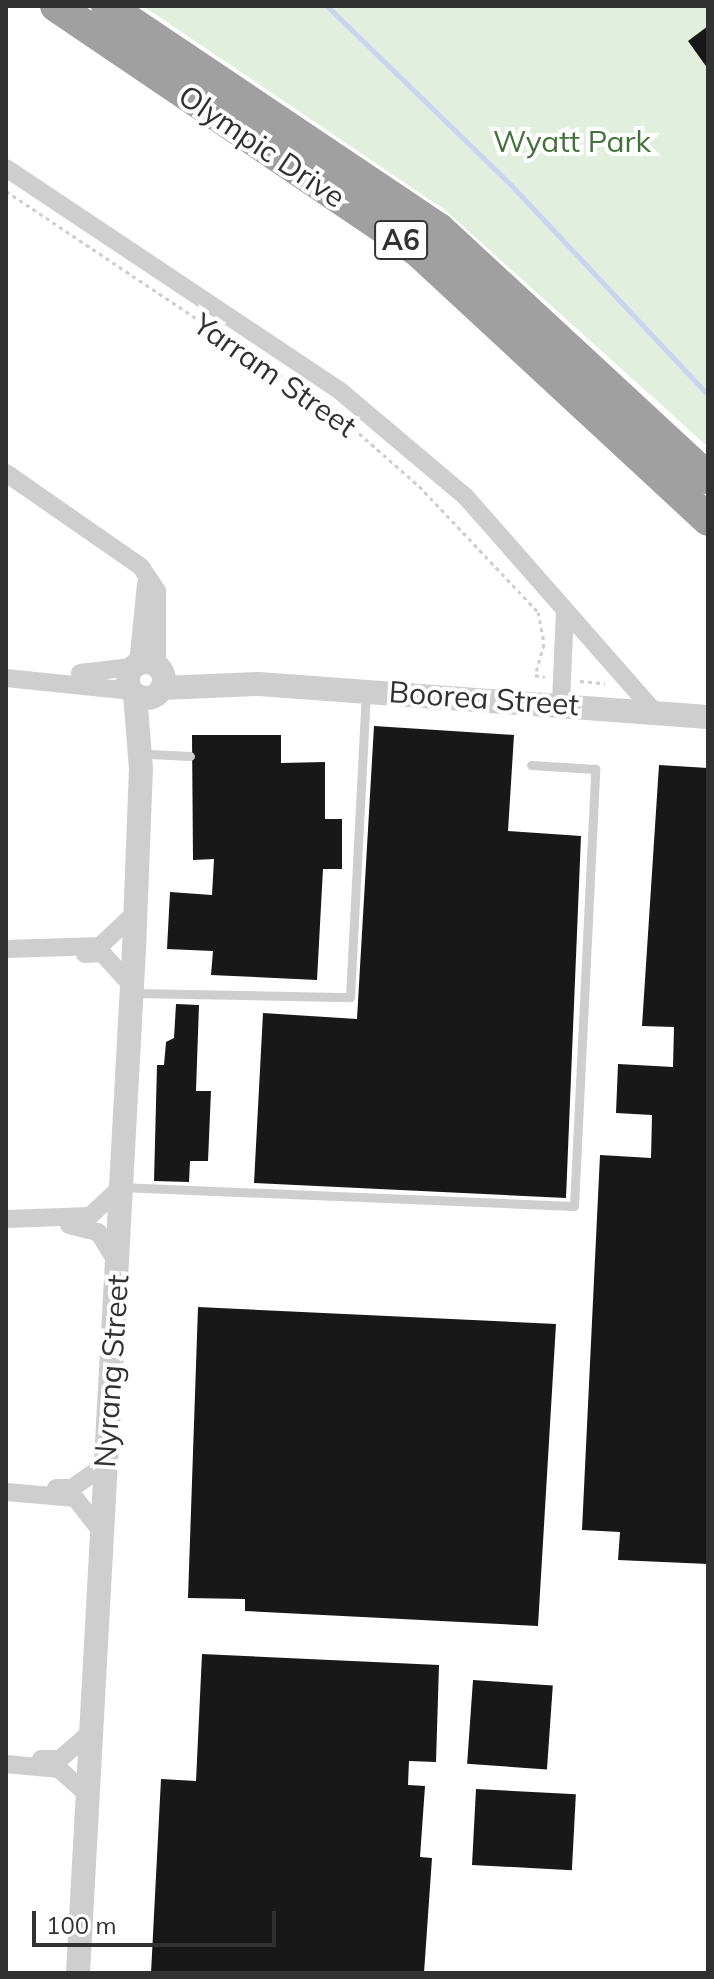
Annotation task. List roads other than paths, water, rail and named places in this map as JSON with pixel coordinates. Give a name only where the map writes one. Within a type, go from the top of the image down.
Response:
[{"type":"highway","name":"Olympic Drive","points":[[56,6],[419,252],[708,520]]},
{"type":"highway","name":"Olympic Drive","points":[[107,6],[439,229],[708,478]]},
{"type":"street","name":"Yarram Street","points":[[6,168],[339,390],[465,496],[655,712]]},
{"type":"street","name":"Nyrang Street","points":[[6,473],[130,555],[148,577],[145,761],[134,914],[78,1973]]},
{"type":"street","points":[[562,691],[565,611]]},
{"type":"street","name":"Boorea Street","points":[[6,676],[366,690],[562,691],[655,712],[708,717]]},
{"type":"street","points":[[72,949],[115,937],[134,914]]},
{"type":"street","points":[[6,949],[72,949],[102,953],[132,989]]},
{"type":"street","points":[[6,1219],[51,1220],[90,1216],[121,1187]]},
{"type":"street","points":[[51,1220],[89,1226],[117,1263]]},
{"type":"street","points":[[38,1493],[72,1488],[105,1465]]},
{"type":"street","points":[[6,1492],[75,1498],[101,1531]]},
{"type":"street","points":[[12,1764],[60,1759],[90,1733]]},
{"type":"street","points":[[12,1764],[59,1769],[87,1794]]},
{"type":"lane","points":[[132,989],[350,997],[366,690]]},
{"type":"lane","points":[[145,761],[190,756]]},
{"type":"lane","points":[[121,1187],[574,1206],[595,769],[531,765]]},
{"type":"waterway","points":[[327,6],[511,185],[708,395]]},
{"type":"park label","name":"Wyatt Park","points":[[572,141]]}]
